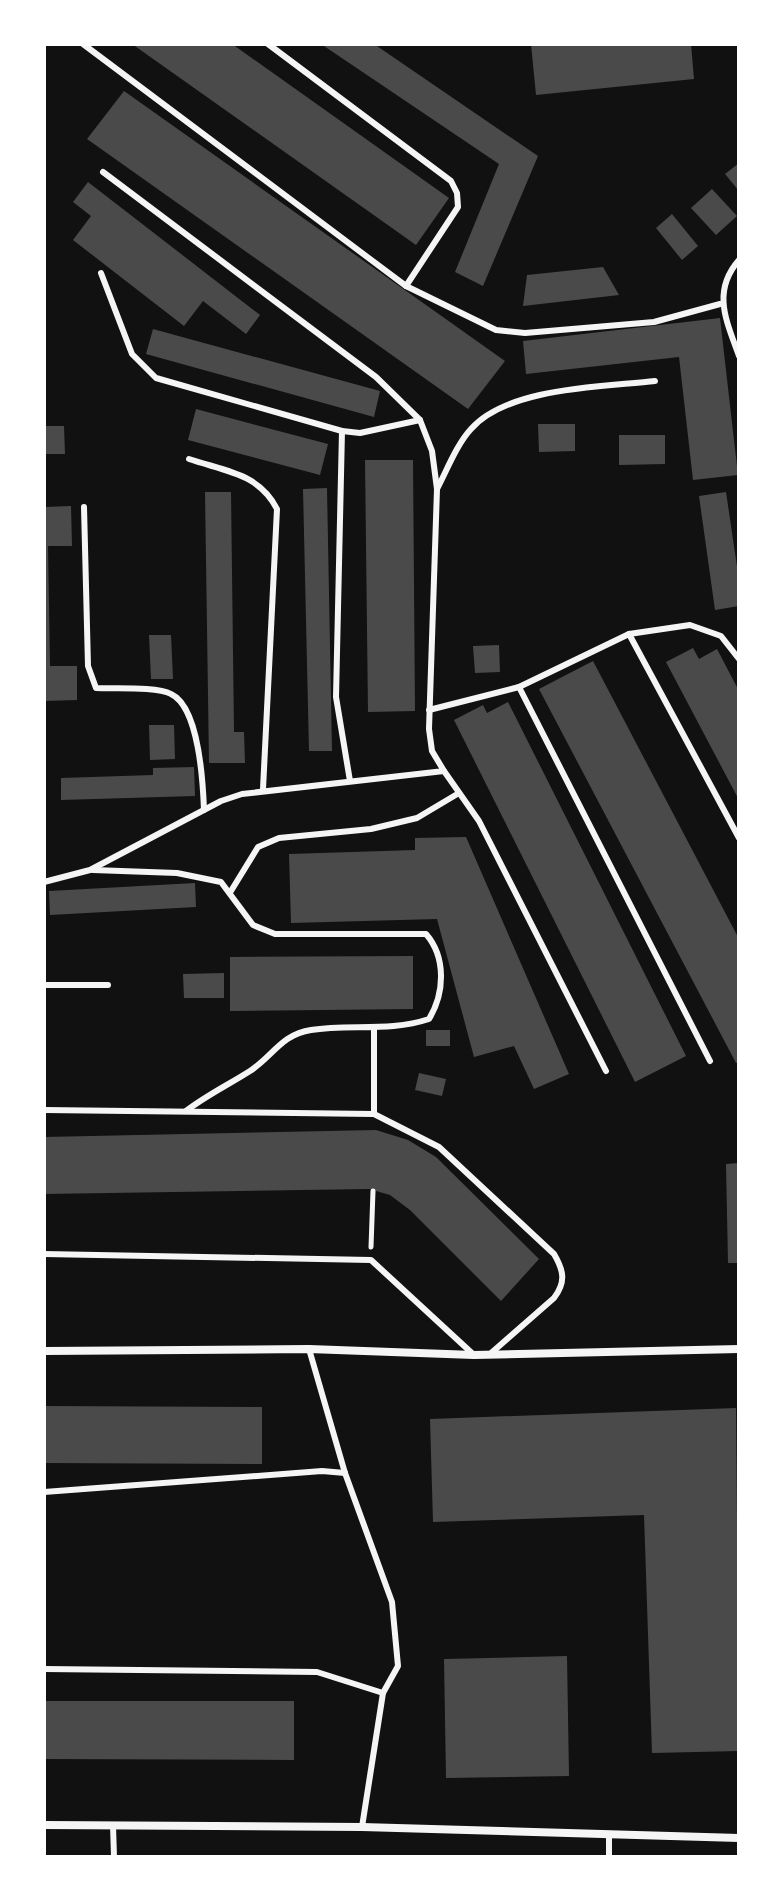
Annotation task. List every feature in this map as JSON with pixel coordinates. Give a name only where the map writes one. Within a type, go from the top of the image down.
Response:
[{"type":"street","points":[[44,1351],[309,1349],[474,1355],[739,1349]]},
{"type":"street","points":[[44,1825],[362,1827],[739,1838]]},
{"type":"lane","points":[[83,44],[406,286],[496,330],[525,333],[654,322],[720,304]]},
{"type":"lane","points":[[268,44],[451,181],[457,193],[458,207],[406,286]]},
{"type":"lane","points":[[103,172],[376,377],[420,420],[432,451],[437,489],[429,710],[432,751],[479,821],[606,1071]]},
{"type":"lane","points":[[739,260],[728,276],[720,304],[739,356]]},
{"type":"lane","points":[[101,273],[132,354],[156,378],[342,431],[360,433],[420,420]]},
{"type":"lane","points":[[437,489],[470,429],[490,413],[531,397],[655,381]]},
{"type":"lane","points":[[342,431],[336,697],[350,781]]},
{"type":"lane","points":[[189,459],[258,482],[269,493],[277,509],[263,789]]},
{"type":"lane","points":[[84,507],[88,666],[96,688],[164,692],[172,694],[183,704],[200,758],[204,810]]},
{"type":"lane","points":[[429,710],[519,687],[629,634],[690,625],[721,636],[739,659]]},
{"type":"lane","points":[[629,634],[739,838]]},
{"type":"lane","points":[[519,687],[710,1061]]},
{"type":"lane","points":[[44,882],[90,870],[221,801],[263,789],[444,771]]},
{"type":"lane","points":[[231,891],[258,847],[279,838],[371,829],[417,818],[459,793]]},
{"type":"lane","points":[[90,870],[202,876],[221,882],[231,891],[239,911],[253,925],[275,934],[426,934],[438,948],[441,1000],[429,1019],[408,1026],[308,1030],[283,1040],[252,1070],[219,1087],[186,1111]]},
{"type":"lane","points":[[44,985],[108,985]]},
{"type":"lane","points":[[374,1027],[374,1114]]},
{"type":"lane","points":[[44,1110],[374,1114],[439,1147],[554,1254],[561,1267],[562,1287],[554,1298],[490,1354]]},
{"type":"lane","points":[[44,1254],[371,1260],[474,1355]]},
{"type":"lane","points":[[309,1349],[345,1473],[392,1602],[398,1666],[383,1693],[362,1827]]},
{"type":"lane","points":[[44,1492],[322,1471],[345,1473]]},
{"type":"lane","points":[[44,1669],[317,1672],[383,1693]]},
{"type":"lane","points":[[113,1825],[114,1857]]},
{"type":"lane","points":[[609,1835],[609,1857]]},
{"type":"path","points":[[371,1260],[373,1191]]},
{"type":"building","points":[[132,44],[232,44],[449,198],[416,245]]},
{"type":"building","points":[[321,44],[374,44],[538,156],[483,286],[455,272],[499,164]]},
{"type":"building","points":[[531,44],[691,44],[694,79],[536,95]]},
{"type":"building","points":[[124,91],[505,361],[468,409],[87,139]]},
{"type":"building","points":[[739,163],[739,191],[725,174]]},
{"type":"building","points":[[88,182],[260,315],[246,334],[203,301],[184,326],[73,240],[91,216],[73,202]]},
{"type":"building","points":[[712,189],[737,216],[716,235],[691,208]]},
{"type":"building","points":[[672,214],[698,246],[682,260],[656,228]]},
{"type":"building","points":[[603,267],[619,295],[523,306],[527,275]]},
{"type":"building","points":[[720,318],[738,475],[693,480],[679,357],[526,374],[523,341]]},
{"type":"building","points":[[153,329],[380,391],[374,417],[146,354]]},
{"type":"building","points":[[196,409],[328,444],[320,475],[188,440]]},
{"type":"building","points":[[538,424],[575,424],[575,451],[539,452]]},
{"type":"building","points":[[44,426],[64,426],[65,454],[44,454]]},
{"type":"building","points":[[619,435],[665,435],[665,464],[619,465]]},
{"type":"building","points":[[365,460],[413,460],[415,711],[368,712]]},
{"type":"building","points":[[327,488],[332,751],[309,751],[303,489]]},
{"type":"building","points":[[205,492],[231,492],[234,732],[244,732],[245,763],[209,763]]},
{"type":"building","points":[[726,492],[739,580],[739,606],[715,610],[699,496]]},
{"type":"building","points":[[71,506],[72,546],[48,546],[50,666],[77,666],[77,700],[44,701],[44,507]]},
{"type":"building","points":[[149,635],[171,635],[173,679],[151,679]]},
{"type":"building","points":[[499,645],[500,672],[475,673],[473,646]]},
{"type":"building","points":[[693,648],[699,659],[717,649],[739,691],[739,800],[666,662]]},
{"type":"building","points":[[593,661],[739,939],[739,1062],[736,1063],[539,689]]},
{"type":"building","points":[[508,702],[686,1056],[635,1082],[454,720],[483,705],[487,713]]},
{"type":"building","points":[[149,725],[174,725],[175,759],[150,760]]},
{"type":"building","points":[[194,767],[195,796],[61,800],[61,778],[153,775],[153,768]]},
{"type":"building","points":[[466,837],[569,1074],[534,1089],[514,1046],[474,1057],[437,919],[291,923],[289,854],[415,850],[415,838]]},
{"type":"building","points":[[195,883],[196,907],[50,915],[49,891]]},
{"type":"building","points":[[413,956],[413,1009],[230,1011],[230,957]]},
{"type":"building","points":[[224,973],[224,998],[184,998],[183,974]]},
{"type":"building","points":[[426,1030],[450,1030],[450,1046],[426,1046]]},
{"type":"building","points":[[419,1073],[446,1079],[442,1096],[415,1090]]},
{"type":"building","points":[[376,1130],[408,1140],[436,1157],[539,1259],[501,1301],[410,1210],[390,1195],[369,1189],[44,1194],[44,1137]]},
{"type":"building","points":[[739,1163],[739,1263],[728,1263],[726,1164]]},
{"type":"building","points":[[44,1406],[262,1407],[262,1464],[44,1463]]},
{"type":"building","points":[[736,1408],[739,1751],[652,1753],[644,1515],[433,1522],[430,1419]]},
{"type":"building","points":[[567,1656],[569,1776],[446,1778],[444,1659]]},
{"type":"building","points":[[44,1701],[294,1701],[294,1760],[44,1759]]}]
